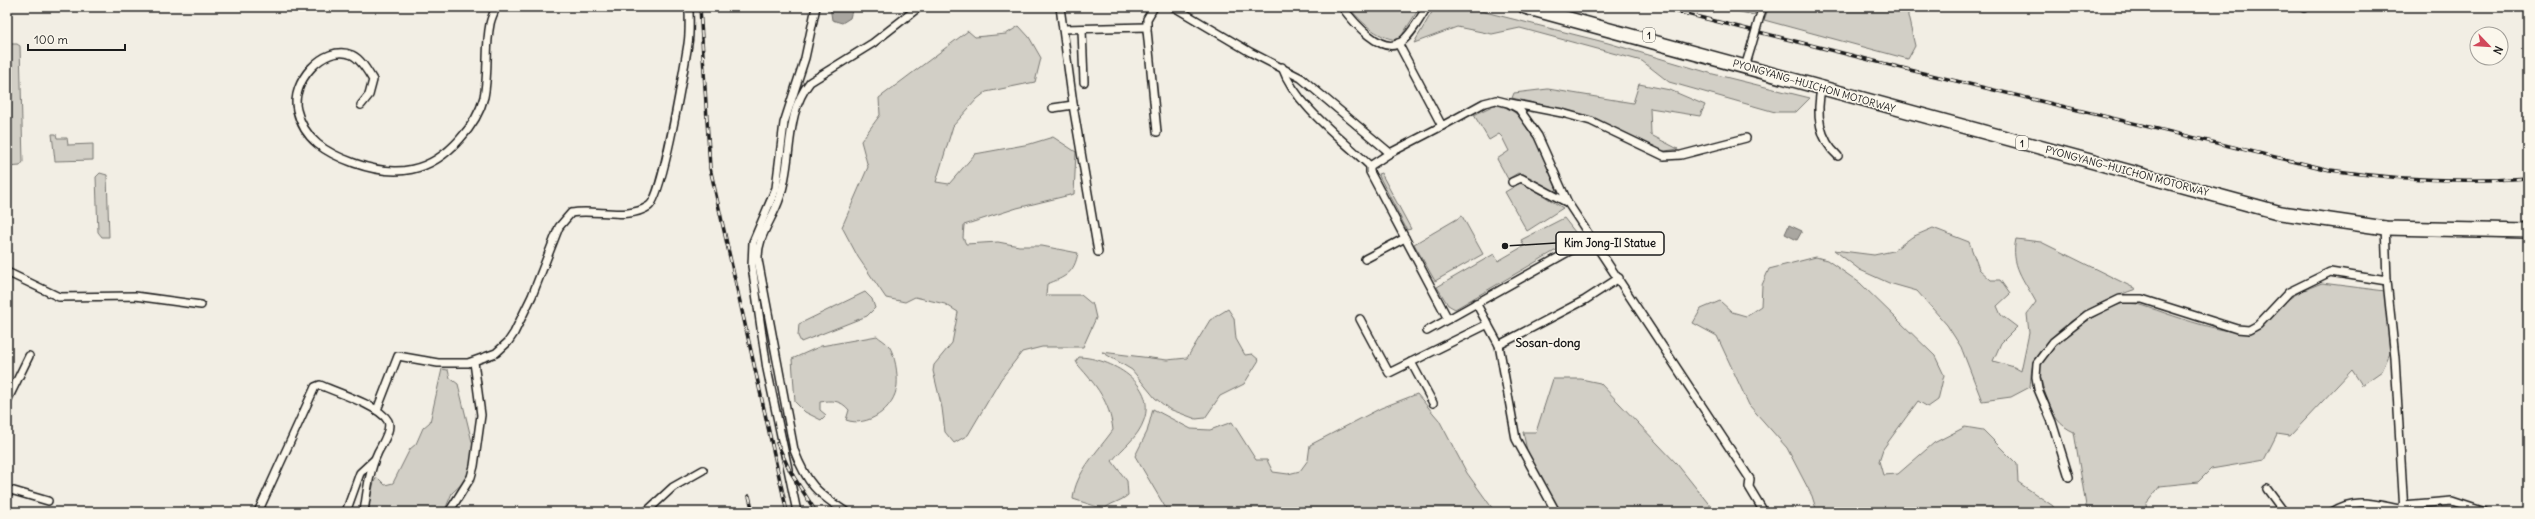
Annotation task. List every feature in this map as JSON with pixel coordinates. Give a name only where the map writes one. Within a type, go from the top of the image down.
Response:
[{"type":"highway","name":"PYONGYANG–HUICHON MOTORWAY","points":[[1525,7],[1746,65]]},
{"type":"highway","name":"PYONGYANG–HUICHON MOTORWAY","points":[[1551,7],[1821,86],[2251,202],[2315,215],[2385,226],[2528,230]]},
{"type":"street","points":[[361,105],[369,95],[373,80],[359,60],[346,54],[335,55],[317,64],[306,75],[296,94],[296,109],[306,133],[317,145],[339,157],[362,166],[385,171],[408,170],[438,160],[468,131],[478,114],[484,96],[490,23],[496,7]]},
{"type":"street","points":[[377,410],[398,356],[438,363],[474,362],[496,353],[508,342],[532,296],[559,227],[565,218],[577,212],[606,214],[641,209],[649,206],[656,197],[662,180],[688,43],[689,7]]},
{"type":"street","points":[[796,512],[767,369],[752,266],[753,242],[776,188],[784,123],[806,58],[816,7]]},
{"type":"street","points":[[846,512],[820,496],[807,478],[794,450],[758,260],[758,247],[761,235],[781,196],[796,109],[810,82],[873,43],[919,7]]},
{"type":"street","points":[[1060,7],[1073,105],[1098,252]]},
{"type":"street","points":[[1154,7],[1147,19],[1147,27],[1157,132]]},
{"type":"street","points":[[1174,7],[1250,52],[1301,78],[1390,153]]},
{"type":"street","points":[[1342,7],[1362,31],[1373,39],[1385,44],[1398,43],[1427,7]]},
{"type":"street","points":[[1746,65],[1763,7]]},
{"type":"street","points":[[1063,29],[1147,27]]},
{"type":"street","points":[[1082,29],[1084,82]]},
{"type":"street","points":[[1398,43],[1442,126]]},
{"type":"street","points":[[1282,67],[1288,83],[1305,104],[1370,166],[1370,172],[1448,319]]},
{"type":"street","points":[[799,78],[810,82]]},
{"type":"street","points":[[1821,86],[1818,112],[1822,131],[1825,141],[1838,156]]},
{"type":"street","points":[[1370,166],[1390,153],[1484,103],[1496,100],[1555,111],[1591,121],[1664,156],[1681,155],[1746,138]]},
{"type":"street","points":[[1508,102],[1519,109],[1538,136],[1568,203],[1593,238],[1750,479],[1749,487],[1764,512]]},
{"type":"street","points":[[1053,108],[1073,105]]},
{"type":"street","points":[[1512,182],[1521,178],[1568,203]]},
{"type":"street","points":[[2385,226],[2387,281],[2396,358],[2404,509]]},
{"type":"street","points":[[1365,259],[1405,238]]},
{"type":"street","points":[[1427,331],[1593,238]]},
{"type":"street","points":[[7,272],[59,297],[135,296],[201,305]]},
{"type":"street","points":[[2069,477],[2052,422],[2038,389],[2037,363],[2053,342],[2087,316],[2120,299],[2142,299],[2236,329],[2249,330],[2258,325],[2289,292],[2330,272],[2387,281]]},
{"type":"street","points":[[1499,345],[1585,300],[1619,278]]},
{"type":"street","points":[[1476,303],[1499,345],[1516,439],[1556,512]]},
{"type":"street","points":[[1360,318],[1390,373],[1488,324]]},
{"type":"street","points":[[7,401],[29,356]]},
{"type":"street","points":[[449,512],[454,501],[471,477],[474,466],[481,414],[474,362]]},
{"type":"street","points":[[1411,362],[1433,403]]},
{"type":"street","points":[[258,512],[315,387],[320,385],[377,410],[388,421],[389,429],[374,460],[364,512]]},
{"type":"street","points":[[346,512],[360,473],[374,460]]},
{"type":"street","points":[[646,512],[673,487],[703,470]]},
{"type":"street","points":[[7,489],[48,501]]},
{"type":"street","points":[[2267,489],[2284,512]]},
{"type":"street","points":[[2332,512],[2345,504],[2356,502],[2404,509],[2452,501],[2485,512]]},
{"type":"shaded area","points":[[830,7],[853,7],[850,18],[842,23],[832,20]]},
{"type":"shaded area","points":[[1348,7],[1420,7],[1402,35],[1397,40],[1382,36],[1370,28]]},
{"type":"shaded area","points":[[1435,7],[1465,7],[1608,43],[1713,74],[1810,98],[1796,112],[1775,112],[1669,82],[1642,61],[1520,28],[1492,34],[1457,27],[1414,43]]},
{"type":"shaded area","points":[[1718,7],[1758,7],[1754,15]]},
{"type":"shaded area","points":[[1769,7],[1908,7],[1908,16],[1915,46],[1908,59],[1764,20]]},
{"type":"shaded area","points":[[1019,26],[1029,37],[1041,58],[1035,82],[986,92],[977,99],[953,126],[936,182],[949,184],[975,154],[1030,144],[1053,137],[1076,152],[1074,194],[1017,208],[964,225],[963,238],[966,244],[998,242],[1019,246],[1042,246],[1078,253],[1074,265],[1068,273],[1047,284],[1046,295],[1081,295],[1093,305],[1096,318],[1083,347],[1042,347],[1022,352],[1001,379],[968,435],[954,443],[945,432],[942,408],[933,371],[934,365],[952,343],[958,312],[945,304],[915,297],[905,302],[886,298],[858,257],[842,227],[868,167],[861,141],[880,115],[879,98],[968,31],[975,37],[1006,34]]},
{"type":"shaded area","points":[[7,44],[17,44],[20,46],[23,162],[20,166],[7,167]]},
{"type":"shaded area","points":[[1639,84],[1670,90],[1705,105],[1700,116],[1650,108],[1651,135],[1678,149],[1659,152],[1598,121],[1561,109],[1512,98],[1514,93],[1548,89],[1633,103]]},
{"type":"shaded area","points":[[1494,105],[1507,108],[1517,115],[1526,125],[1541,151],[1557,190],[1557,195],[1518,173],[1508,179],[1497,159],[1509,151],[1502,137],[1499,134],[1489,140],[1474,115]]},
{"type":"shaded area","points":[[52,134],[56,134],[57,138],[67,138],[68,145],[93,144],[93,160],[55,161]]},
{"type":"shaded area","points":[[100,173],[107,175],[109,237],[102,237],[98,232],[96,177]]},
{"type":"shaded area","points":[[1381,173],[1411,229],[1407,230],[1378,174]]},
{"type":"shaded area","points":[[1522,182],[1563,208],[1527,231],[1505,192]]},
{"type":"shaded area","points":[[1462,216],[1483,254],[1435,281],[1414,244]]},
{"type":"shaded area","points":[[1564,218],[1575,232],[1577,238],[1455,309],[1448,305],[1437,287],[1494,254],[1498,261],[1524,246],[1521,240]]},
{"type":"shaded area","points":[[1789,225],[1802,231],[1797,240],[1785,234]]},
{"type":"shaded area","points":[[1933,228],[1969,242],[1979,269],[1991,280],[2000,280],[2010,294],[1997,306],[2001,315],[2017,327],[2001,343],[1993,361],[2014,367],[2021,371],[2029,333],[2027,314],[2036,302],[2019,272],[2015,257],[2016,239],[2041,242],[2136,289],[2107,300],[2079,316],[2054,335],[2035,359],[2030,387],[2011,397],[1982,401],[1961,347],[1947,325],[1917,291],[1889,283],[1860,270],[1834,250],[1874,255],[1893,251],[1912,237]]},
{"type":"shaded area","points":[[1816,257],[1827,260],[1860,283],[1935,356],[1944,375],[1938,400],[1928,407],[1918,401],[1883,449],[1879,461],[1883,475],[1898,474],[1934,443],[1965,427],[1983,430],[2017,464],[2018,482],[2053,506],[2055,512],[1817,512],[1812,496],[1787,448],[1749,405],[1717,336],[1693,323],[1701,309],[1720,301],[1732,312],[1746,316],[1761,306],[1762,285],[1769,269]]},
{"type":"shaded area","points":[[2322,283],[2385,291],[2391,351],[2382,371],[2362,385],[2352,370],[2290,436],[2277,434],[2264,460],[2211,469],[2198,482],[2160,486],[2146,504],[2147,512],[2087,512],[2074,432],[2061,424],[2055,416],[2045,392],[2040,372],[2042,362],[2047,354],[2056,345],[2079,326],[2092,318],[2117,305],[2126,303],[2138,304],[2201,325],[2237,332],[2251,332],[2261,328],[2279,307],[2289,299]]},
{"type":"shaded area","points":[[865,292],[872,299],[875,308],[867,316],[801,342],[798,336],[799,324]]},
{"type":"shaded area","points":[[1228,309],[1234,318],[1236,339],[1245,355],[1252,354],[1259,360],[1244,384],[1220,396],[1205,418],[1196,419],[1169,409],[1155,398],[1132,370],[1102,352],[1167,360],[1187,358],[1210,320]]},
{"type":"shaded area","points":[[877,336],[888,345],[893,354],[896,365],[897,385],[895,394],[886,409],[871,419],[854,422],[846,420],[849,410],[843,404],[832,401],[824,401],[820,402],[820,410],[826,415],[821,420],[805,412],[795,402],[792,359],[821,346]]},
{"type":"shaded area","points":[[1079,357],[1091,358],[1104,362],[1128,375],[1137,384],[1144,395],[1146,407],[1144,420],[1138,432],[1112,461],[1127,481],[1128,495],[1104,509],[1073,499],[1078,480],[1083,471],[1113,430],[1109,411],[1105,402],[1091,380],[1078,365],[1076,361]]},
{"type":"shaded area","points":[[442,369],[448,370],[450,378],[458,384],[473,446],[470,469],[465,481],[452,493],[444,512],[367,512],[374,482],[377,477],[385,485],[393,483],[410,449],[416,444],[423,428],[430,422]]},
{"type":"shaded area","points":[[1553,379],[1581,379],[1600,383],[1677,464],[1715,512],[1560,512],[1528,455],[1523,432],[1536,432]]},
{"type":"shaded area","points":[[1417,394],[1439,420],[1467,473],[1495,512],[1168,512],[1135,456],[1147,432],[1153,409],[1191,429],[1210,430],[1232,422],[1256,460],[1267,460],[1273,472],[1288,474],[1300,471],[1308,460],[1310,445],[1381,408]]},
{"type":"railway","points":[[700,7],[710,168],[787,512]]},
{"type":"railway","points":[[1659,7],[1910,70],[2330,170],[2429,180],[2503,180],[2528,178]]},
{"type":"railway","points":[[777,443],[790,471],[816,512]]},
{"type":"railway","points":[[749,496],[753,512]]},
{"type":"place","name":"Kim Jong-Il Statue","points":[[1505,246]]},
{"type":"district","name":"Sosan-dong","points":[[1548,342]]}]
